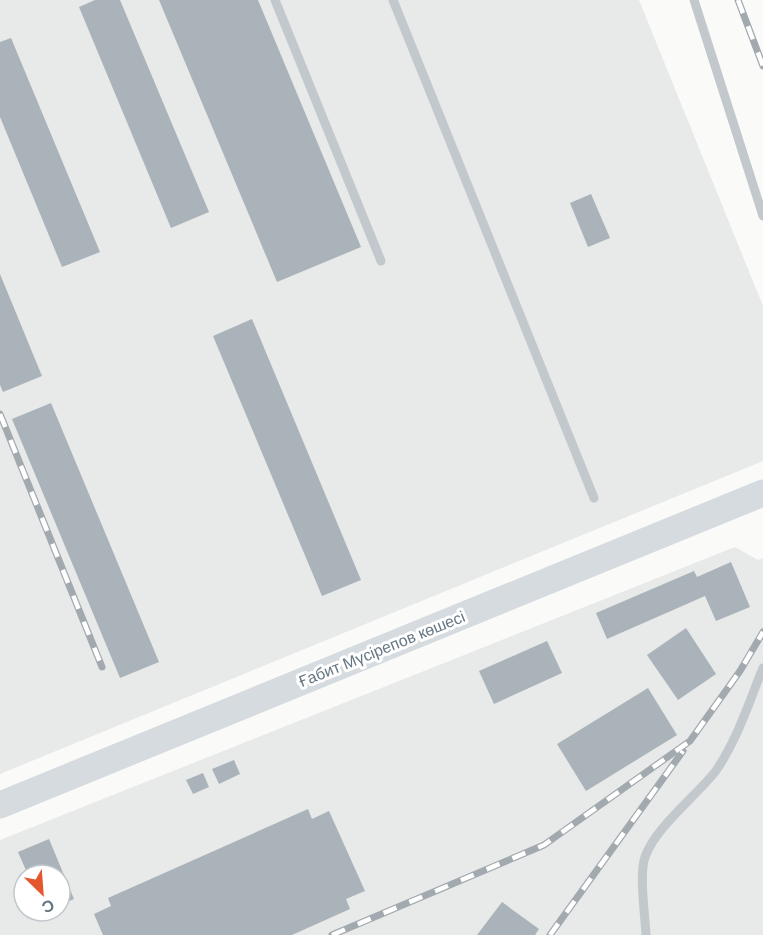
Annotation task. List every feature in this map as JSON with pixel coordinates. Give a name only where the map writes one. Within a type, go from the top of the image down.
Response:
[{"type":"main road","name":"Ғабит Мүсірепов көшесі","points":[[0,805],[763,493]]},
{"type":"lane","points":[[275,0],[381,261]]},
{"type":"lane","points":[[393,0],[594,498]]},
{"type":"lane","points":[[694,0],[763,216]]},
{"type":"lane","points":[[646,935],[643,874],[645,858],[653,842],[723,759],[733,742],[763,668]]},
{"type":"shaded area","points":[[0,0],[639,0],[763,306],[763,461],[0,774]]},
{"type":"shaded area","points":[[735,547],[758,560],[763,558],[763,935],[0,935],[0,840]]},
{"type":"building","points":[[95,0],[120,0],[209,212],[171,228],[79,7]]},
{"type":"building","points":[[159,0],[258,0],[361,247],[277,282]]},
{"type":"building","points":[[11,38],[100,252],[62,267],[0,117],[0,42]]},
{"type":"building","points":[[591,194],[610,238],[588,247],[570,203]]},
{"type":"building","points":[[0,274],[42,376],[3,392],[0,385]]},
{"type":"building","points":[[252,319],[361,580],[322,596],[213,336]]},
{"type":"building","points":[[51,403],[159,662],[120,678],[12,419]]},
{"type":"building","points":[[731,562],[750,607],[716,621],[705,596],[607,639],[596,613],[694,571],[697,577]]},
{"type":"building","points":[[686,628],[716,674],[678,700],[647,655]]},
{"type":"building","points":[[547,641],[562,673],[494,704],[479,671]]},
{"type":"building","points":[[648,688],[677,735],[586,791],[557,744]]},
{"type":"building","points":[[234,760],[240,774],[219,784],[212,769]]},
{"type":"building","points":[[203,773],[209,787],[193,794],[186,780]]},
{"type":"building","points":[[308,809],[312,819],[329,811],[365,891],[346,899],[350,909],[292,935],[103,935],[94,914],[111,906],[108,898]]},
{"type":"building","points":[[49,839],[59,863],[23,863],[18,852]]},
{"type":"building","points":[[502,902],[539,929],[535,935],[477,935]]},
{"type":"railway","points":[[738,0],[763,66]]},
{"type":"railway","points":[[0,414],[102,667]]},
{"type":"railway","points":[[332,935],[544,845],[690,741],[740,671],[763,632]]},
{"type":"railway","points":[[550,935],[683,751]]}]
